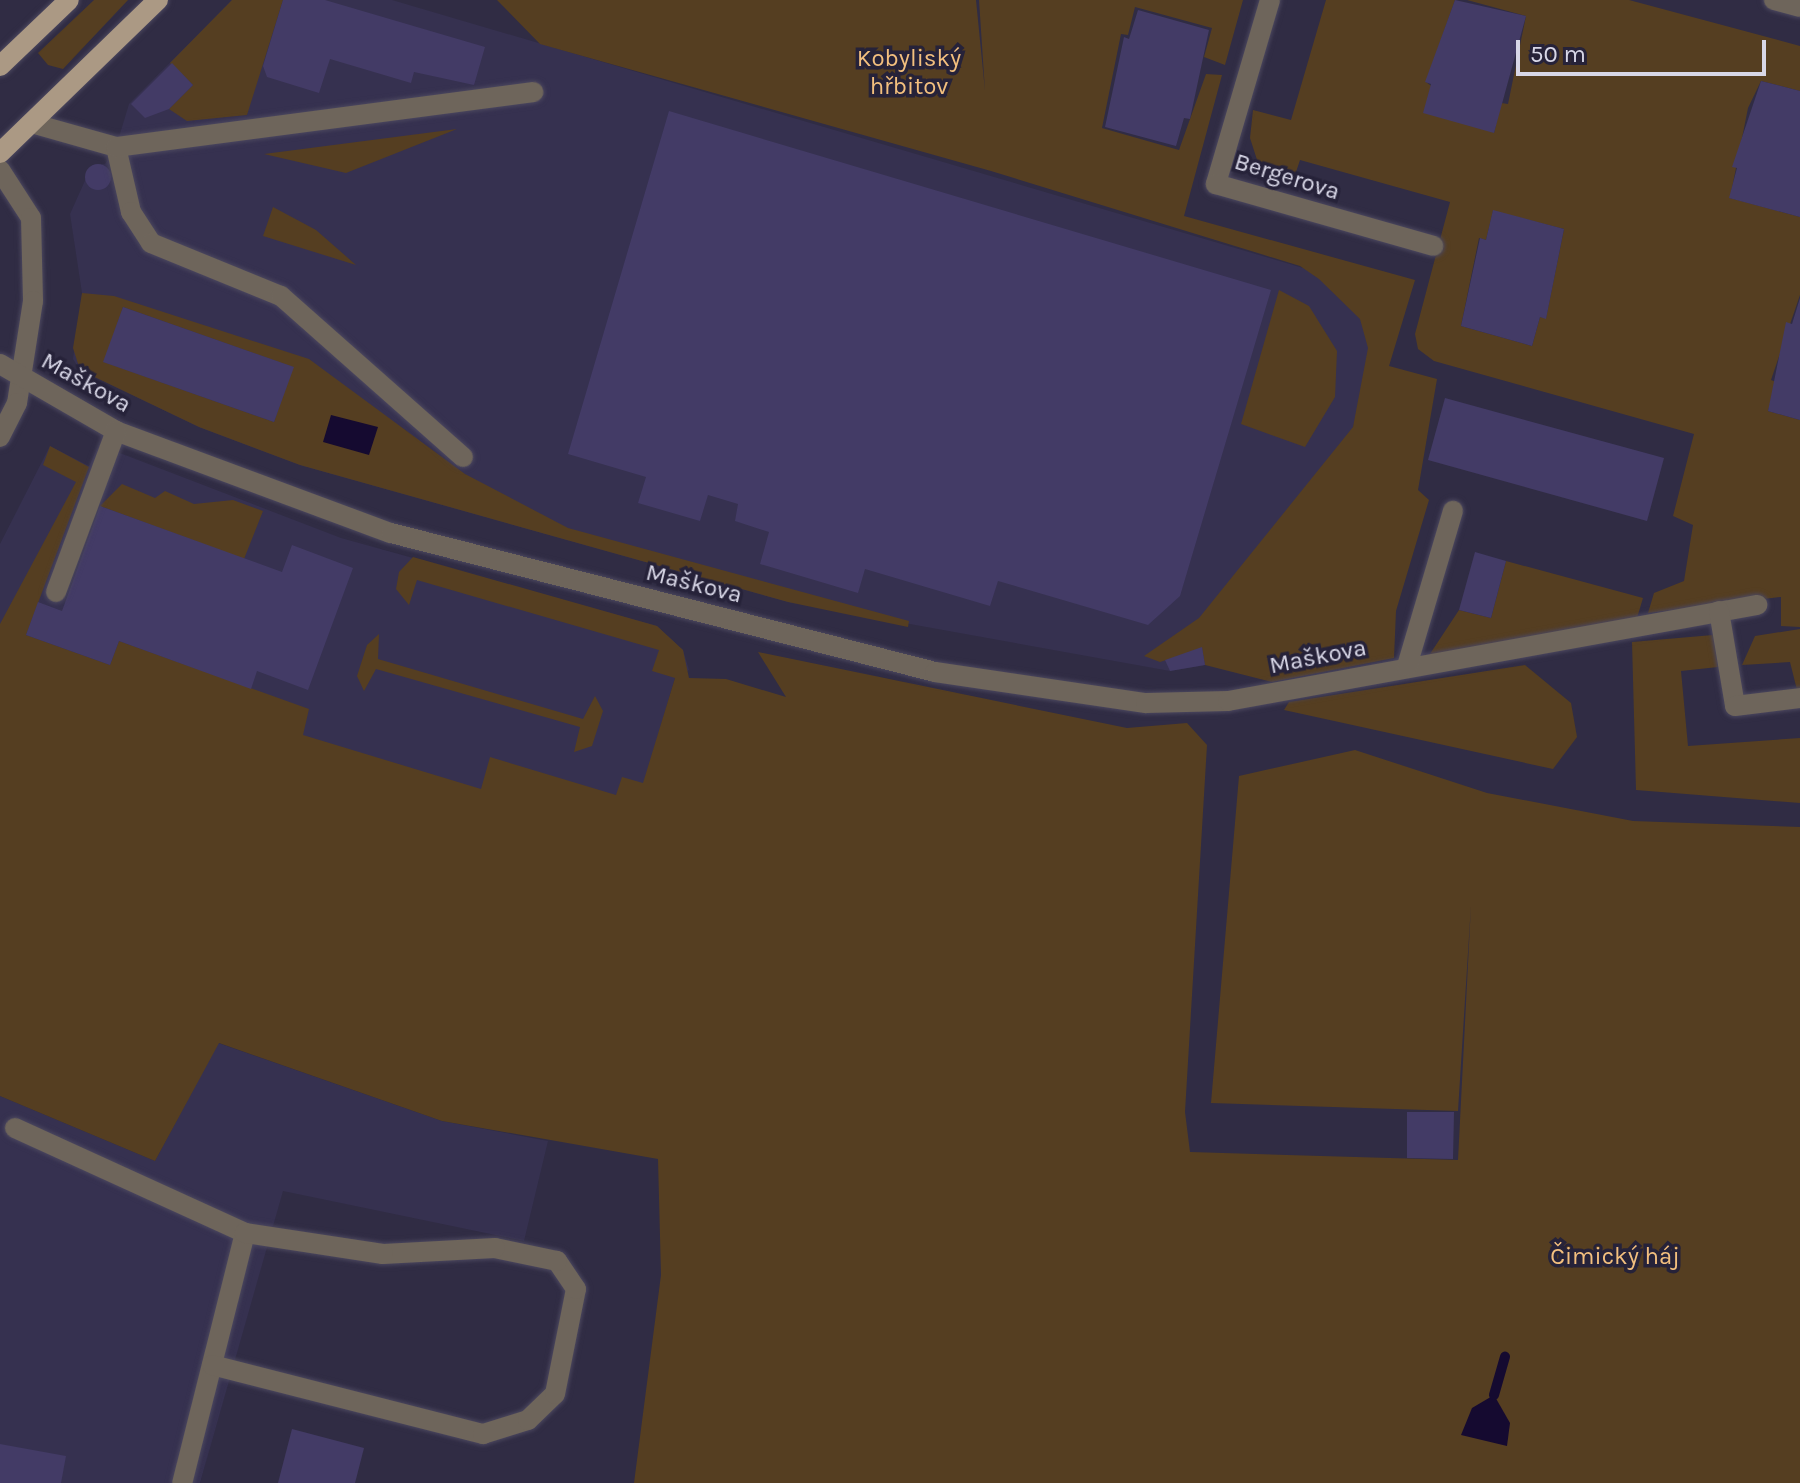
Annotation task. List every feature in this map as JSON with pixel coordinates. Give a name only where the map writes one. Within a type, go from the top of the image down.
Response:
[{"type":"main road","points":[[0,66],[69,0]]},
{"type":"main road","points":[[0,153],[158,0]]},
{"type":"street","name":"Bergerova","points":[[1270,0],[1216,184],[1433,246]]},
{"type":"street","points":[[1774,0],[1800,7]]},
{"type":"street","points":[[31,123],[116,147],[533,92]]},
{"type":"street","points":[[116,147],[125,160],[131,212],[151,243],[281,296],[463,457]]},
{"type":"street","points":[[0,170],[31,218],[33,301],[22,378],[0,437]]},
{"type":"street","name":"Maškova","points":[[0,364],[116,431],[391,533],[935,672],[1146,703],[1228,701],[1407,666],[1757,605]]},
{"type":"street","points":[[56,592],[116,431]]},
{"type":"street","points":[[1407,666],[1453,511]]},
{"type":"street","points":[[1719,611],[1735,706],[1800,698]]},
{"type":"street","points":[[15,1128],[245,1233],[383,1254],[495,1248],[557,1261],[576,1289],[555,1394],[528,1420],[483,1434],[212,1365]]},
{"type":"street","points":[[182,1483],[245,1233]]},
{"type":"shaded area","points":[[232,0],[392,0],[1327,275],[1379,335],[1337,484],[1205,665],[1170,671],[788,602],[300,465],[199,427],[80,370],[73,359],[82,293],[70,214],[92,165],[105,164],[116,147],[129,104]]},
{"type":"shaded area","points":[[331,415],[378,427],[369,455],[323,442]]},
{"type":"shaded area","points":[[99,445],[341,538],[657,626],[683,650],[689,670],[675,678],[644,783],[617,795],[487,792],[0,648],[0,544],[50,446],[89,466]]},
{"type":"shaded area","points":[[218,1043],[442,1121],[548,1141],[524,1241],[283,1191],[200,1483],[0,1483],[0,1096],[155,1161]]},
{"type":"shaded area","points":[[1494,1395],[1510,1423],[1507,1446],[1461,1435],[1472,1408]]},
{"type":"green space","points":[[94,0],[128,0],[63,69],[48,65],[38,53]]},
{"type":"green space","points":[[232,0],[283,0],[247,115],[187,121],[169,109],[193,85],[170,63]]},
{"type":"green space","name":"Kobyliský hřbitov","points":[[497,0],[976,0],[985,91],[979,0],[1243,0],[1225,65],[1204,57],[1212,28],[1135,7],[1128,35],[1121,34],[1102,128],[1179,150],[1206,74],[1222,75],[1184,216],[1415,280],[1389,366],[1437,379],[1418,490],[1429,500],[1396,611],[1394,658],[1272,682],[1205,665],[1202,648],[1160,662],[1144,656],[1199,618],[1353,427],[1368,348],[1360,319],[1319,279],[1300,266],[991,171],[540,44]]},
{"type":"green space","points":[[1326,0],[1455,0],[1426,82],[1494,133],[1501,103],[1508,104],[1526,16],[1467,0],[1629,0],[1800,46],[1800,91],[1761,81],[1748,108],[1730,198],[1800,217],[1800,295],[1771,380],[1776,382],[1768,411],[1800,420],[1800,627],[1781,626],[1781,597],[1648,613],[1654,593],[1684,581],[1693,525],[1673,516],[1694,434],[1434,361],[1418,349],[1415,334],[1450,202],[1300,160],[1292,184],[1258,163],[1250,138],[1253,110],[1291,120]],"holes":[[[1493,211],[1564,229],[1546,318],[1540,317],[1532,346],[1461,326],[1479,238],[1486,240]]]},
{"type":"green space","points":[[457,129],[346,173],[264,154]]},
{"type":"green space","points":[[273,207],[316,230],[356,265],[263,236]]},
{"type":"green space","points":[[1279,290],[1309,306],[1337,351],[1335,397],[1305,447],[1241,424]]},
{"type":"green space","points":[[82,293],[114,296],[309,359],[465,474],[568,528],[909,621],[908,627],[788,602],[300,465],[199,427],[80,370],[73,348]],"holes":[[[123,307],[293,367],[274,422],[104,362]]]},
{"type":"green space","name":"Čimický háj","points":[[50,446],[89,467],[26,635],[110,665],[119,641],[309,709],[303,735],[481,789],[490,757],[616,795],[622,777],[643,783],[675,678],[652,671],[659,650],[417,580],[409,605],[396,589],[399,572],[413,557],[657,626],[683,650],[689,678],[726,679],[786,697],[758,652],[1127,728],[1187,723],[1207,745],[1185,1112],[1190,1152],[1458,1160],[1471,905],[1458,1111],[1211,1103],[1239,776],[1355,750],[1487,793],[1633,821],[1800,827],[1800,1483],[634,1483],[661,1275],[658,1159],[442,1121],[219,1043],[155,1161],[0,1096],[0,624],[76,482],[43,465]]},
{"type":"green space","points":[[122,484],[155,498],[165,491],[194,504],[233,500],[263,511],[244,559],[100,506]]},
{"type":"green space","points":[[1506,561],[1643,598],[1637,618],[1428,657],[1459,610],[1491,618]]},
{"type":"green space","points":[[1800,629],[1800,702],[1790,662],[1742,665],[1755,636]]},
{"type":"green space","points":[[379,634],[378,659],[583,719],[595,696],[603,711],[592,746],[574,752],[580,727],[376,669],[364,691],[357,676],[367,645]]},
{"type":"green space","points":[[1713,635],[1718,667],[1681,671],[1688,746],[1800,738],[1800,803],[1636,790],[1632,642]]},
{"type":"green space","points":[[1525,665],[1571,703],[1577,737],[1553,769],[1284,710],[1289,702]]},
{"type":"building","points":[[283,0],[325,0],[485,47],[474,85],[414,72],[411,83],[330,59],[319,93],[267,77],[263,66]]},
{"type":"building","points":[[1455,0],[1526,16],[1494,133],[1423,113],[1431,84],[1425,82]]},
{"type":"building","points":[[1138,10],[1209,30],[1190,119],[1184,118],[1176,146],[1105,127],[1124,37],[1129,39]]},
{"type":"building","points":[[172,63],[193,85],[169,109],[145,118],[131,104]]},
{"type":"building","points":[[1761,81],[1800,91],[1800,217],[1729,198],[1737,168],[1732,167]]},
{"type":"building","points":[[669,111],[1271,290],[1180,596],[1148,625],[998,581],[990,606],[865,569],[858,593],[760,564],[769,532],[735,521],[738,504],[708,495],[700,521],[638,503],[646,477],[568,454]]},
{"type":"building","points":[[98,164],[107,168],[111,177],[107,186],[98,190],[89,186],[85,177],[89,168]]},
{"type":"building","points":[[1493,210],[1564,229],[1546,319],[1540,317],[1532,346],[1461,326],[1480,238],[1486,240]]},
{"type":"building","points":[[1800,298],[1800,420],[1768,411],[1786,322],[1792,324]]},
{"type":"building","points":[[123,307],[294,367],[274,422],[103,362]]},
{"type":"building","points":[[1445,398],[1664,458],[1647,521],[1428,460]]},
{"type":"building","points":[[100,506],[282,572],[292,545],[353,568],[308,690],[257,671],[251,689],[119,641],[110,665],[26,635],[38,602],[62,611]]},
{"type":"building","points":[[1475,552],[1506,561],[1491,618],[1459,610]]},
{"type":"building","points":[[1202,647],[1205,665],[1170,671],[1165,660]]},
{"type":"building","points":[[1407,1112],[1454,1112],[1453,1159],[1407,1158]]},
{"type":"building","points":[[292,1429],[364,1448],[355,1483],[278,1483]]},
{"type":"building","points":[[0,1444],[66,1456],[61,1483],[0,1483]]},
{"type":"waterway","points":[[1494,1395],[1505,1357]]}]
